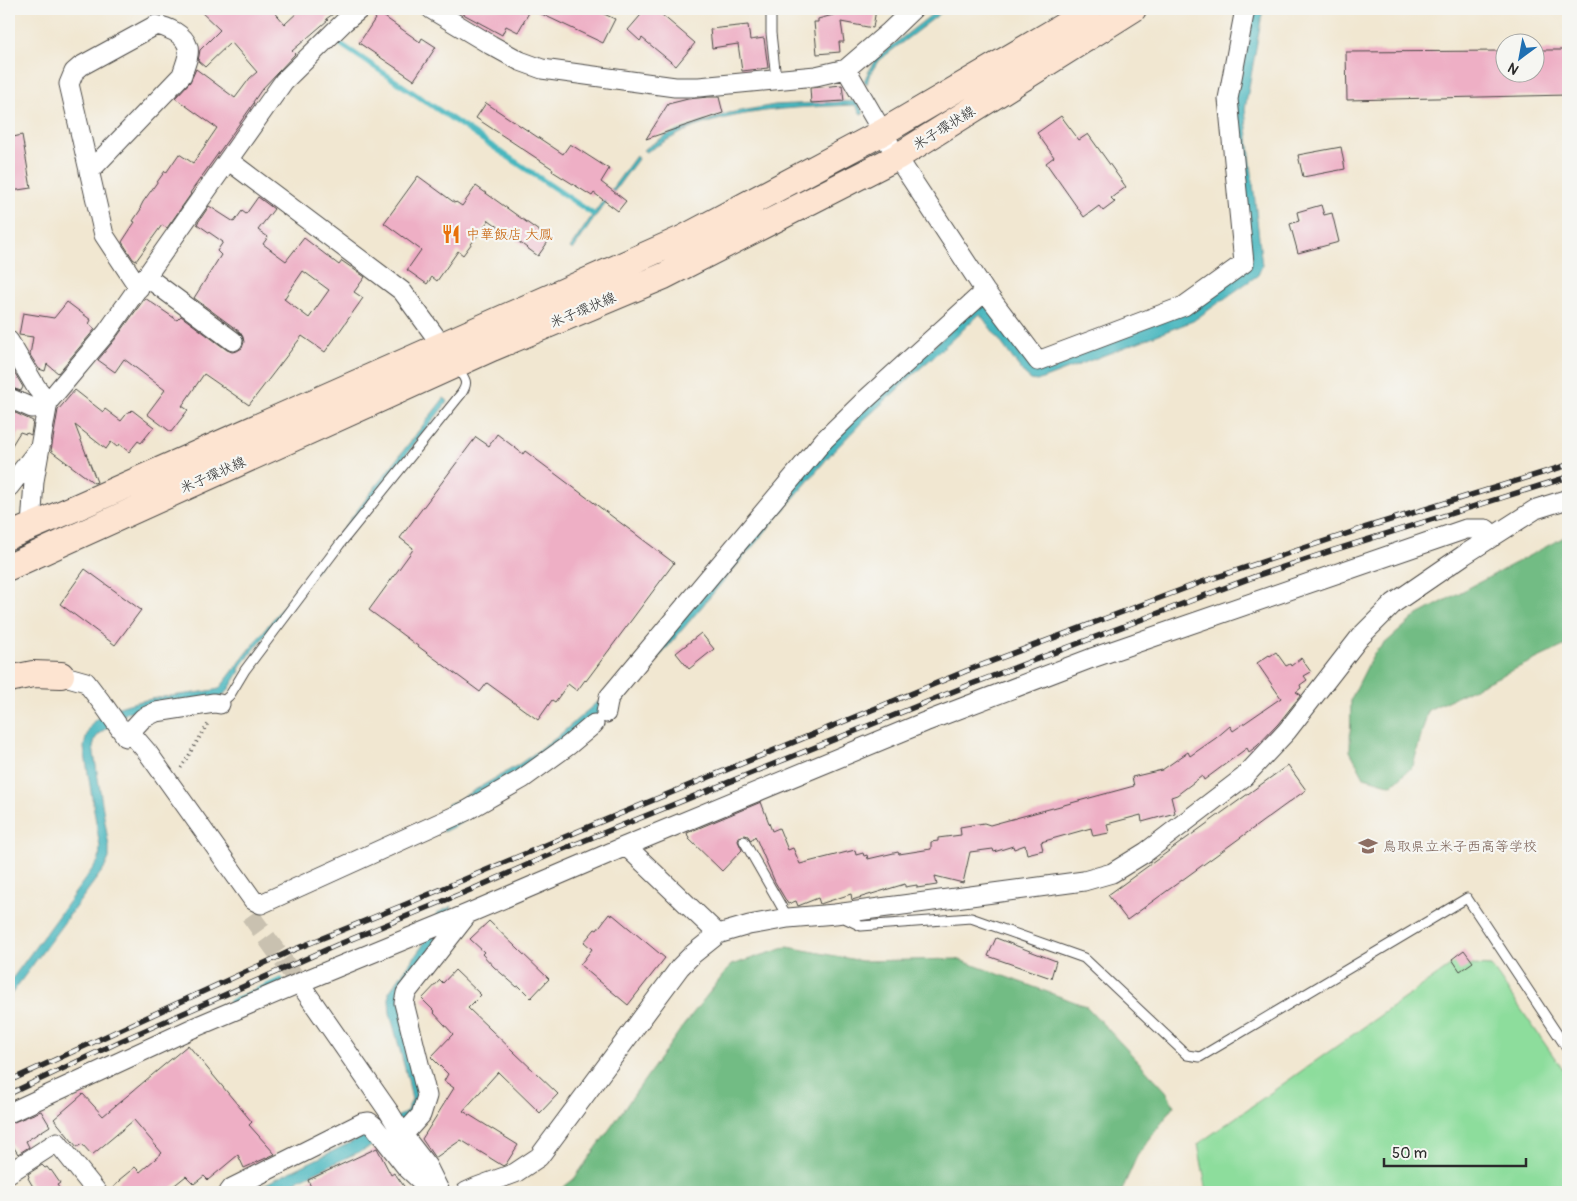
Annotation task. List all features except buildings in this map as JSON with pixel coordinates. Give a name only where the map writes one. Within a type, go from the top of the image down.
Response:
[{"type":"main road","name":"米子環状線","points":[[9,567],[449,355],[682,238],[882,132],[1062,27],[1088,9]]},
{"type":"main road","name":"米子環状線","points":[[20,531],[449,355],[664,276],[897,157],[1133,9]]},
{"type":"main road","points":[[9,679],[33,674],[61,675]]},
{"type":"street","points":[[9,398],[32,408],[48,402],[107,332],[284,81],[344,22],[360,9]]},
{"type":"street","points":[[431,9],[520,61],[542,68],[675,87],[700,87],[816,76],[846,69],[888,34],[913,9]]},
{"type":"street","points":[[846,69],[897,157],[985,291],[1038,361],[1184,306],[1244,262],[1228,99],[1245,9]]},
{"type":"street","points":[[89,172],[182,75],[187,60],[188,48],[181,36],[170,29],[156,25],[81,66],[74,72],[69,84],[89,172],[104,235],[143,283],[232,341]]},
{"type":"street","points":[[228,160],[402,291],[449,355]]},
{"type":"street","points":[[61,675],[86,682],[171,786],[252,900],[262,904],[466,811],[522,779],[569,745],[603,711],[824,440],[985,291]]},
{"type":"street","points":[[9,341],[36,387],[48,402],[34,481],[20,531]]},
{"type":"street","points":[[9,487],[40,448]]},
{"type":"street","points":[[466,1192],[477,1186],[514,1173],[539,1157],[680,967],[718,934],[749,925],[788,918],[835,914],[1084,881],[1112,873],[1146,852],[1244,777],[1287,731],[1360,637],[1394,603],[1536,509],[1568,499]]},
{"type":"street","points":[[9,1113],[193,1028],[310,978],[925,722],[1092,658],[1466,529],[1486,529],[1494,536]]},
{"type":"street","points":[[123,728],[156,712],[214,703],[220,704]]},
{"type":"street","points":[[123,728],[250,915]]},
{"type":"street","points":[[626,846],[718,934]]},
{"type":"street","points":[[397,1137],[421,1115],[427,1096],[404,1003],[406,993],[467,914]]},
{"type":"street","points":[[305,992],[389,1112],[406,1168],[433,1192]]},
{"type":"street","points":[[229,1192],[232,1188],[362,1123],[369,1122],[397,1137],[427,1166],[440,1192]]},
{"type":"street","points":[[9,1172],[57,1142],[97,1192]]},
{"type":"lane","points":[[771,9],[771,33],[776,79]]},
{"type":"lane","points":[[220,704],[230,695],[245,670],[340,544],[466,387],[466,382],[449,355]]},
{"type":"lane","points":[[744,841],[788,918]]},
{"type":"lane","points":[[835,914],[861,926],[971,918],[1084,958],[1186,1055],[1200,1057],[1467,898],[1568,1050]]},
{"type":"path","points":[[171,786],[220,704]]},
{"type":"green space","points":[[1568,535],[1568,644],[1428,710],[1413,766],[1392,785],[1364,777],[1350,751],[1351,699],[1374,653],[1416,616]]},
{"type":"green space","points":[[788,947],[862,961],[957,959],[1086,1006],[1166,1091],[1174,1106],[1137,1156],[1121,1192],[557,1192],[574,1179],[683,1026],[731,965]]},
{"type":"green space","points":[[1453,964],[1491,966],[1568,1077],[1568,1188],[1562,1192],[1207,1192],[1198,1144]]},
{"type":"water","points":[[939,9],[946,9],[878,61],[869,76],[867,84],[864,81],[875,59]]},
{"type":"water","points":[[1250,9],[1263,9],[1245,109],[1262,266],[1258,275],[1193,321],[1037,381],[1031,380],[1025,375],[980,314],[865,419],[831,454],[616,708],[599,713],[565,742],[459,824],[443,832],[442,818],[448,804],[518,765],[556,738],[596,703],[614,699],[829,443],[984,299],[1036,369],[1251,266],[1234,98]]},
{"type":"water","points":[[857,101],[864,113],[861,114],[855,105],[794,108],[733,116],[694,127],[646,152],[643,150],[667,135],[729,113],[775,105]]},
{"type":"water","points":[[636,156],[638,159],[573,250],[570,248],[594,213]]},
{"type":"water","points":[[444,398],[448,401],[239,669],[240,671],[227,692],[218,698],[128,712],[95,739],[93,747],[109,847],[109,858],[105,867],[9,997],[9,983],[99,860],[100,847],[84,748],[93,722],[107,712],[122,706],[154,698],[219,689]]},
{"type":"water","points":[[452,906],[443,931],[402,992],[420,1092],[409,1123],[370,1147],[272,1192],[249,1192],[360,1138],[406,1112],[412,1100],[390,1013],[389,992],[423,945],[426,937],[429,936],[437,913]]},
{"type":"waterway","points":[[342,45],[593,214]]},
{"type":"waterway","points":[[231,1002],[281,980]]},
{"type":"tunnel","points":[[250,915],[305,991]]},
{"type":"railway","points":[[9,1081],[293,950],[966,671],[1202,582],[1364,528],[1568,465]]},
{"type":"railway","points":[[9,1094],[123,1040],[337,945],[561,850],[969,685],[1256,576],[1568,477]]},
{"type":"place","name":"中華飯店 大鳳","points":[[451,234]]},
{"type":"place","name":"鳥取県立米子西高等学校","points":[[1368,846]]}]
